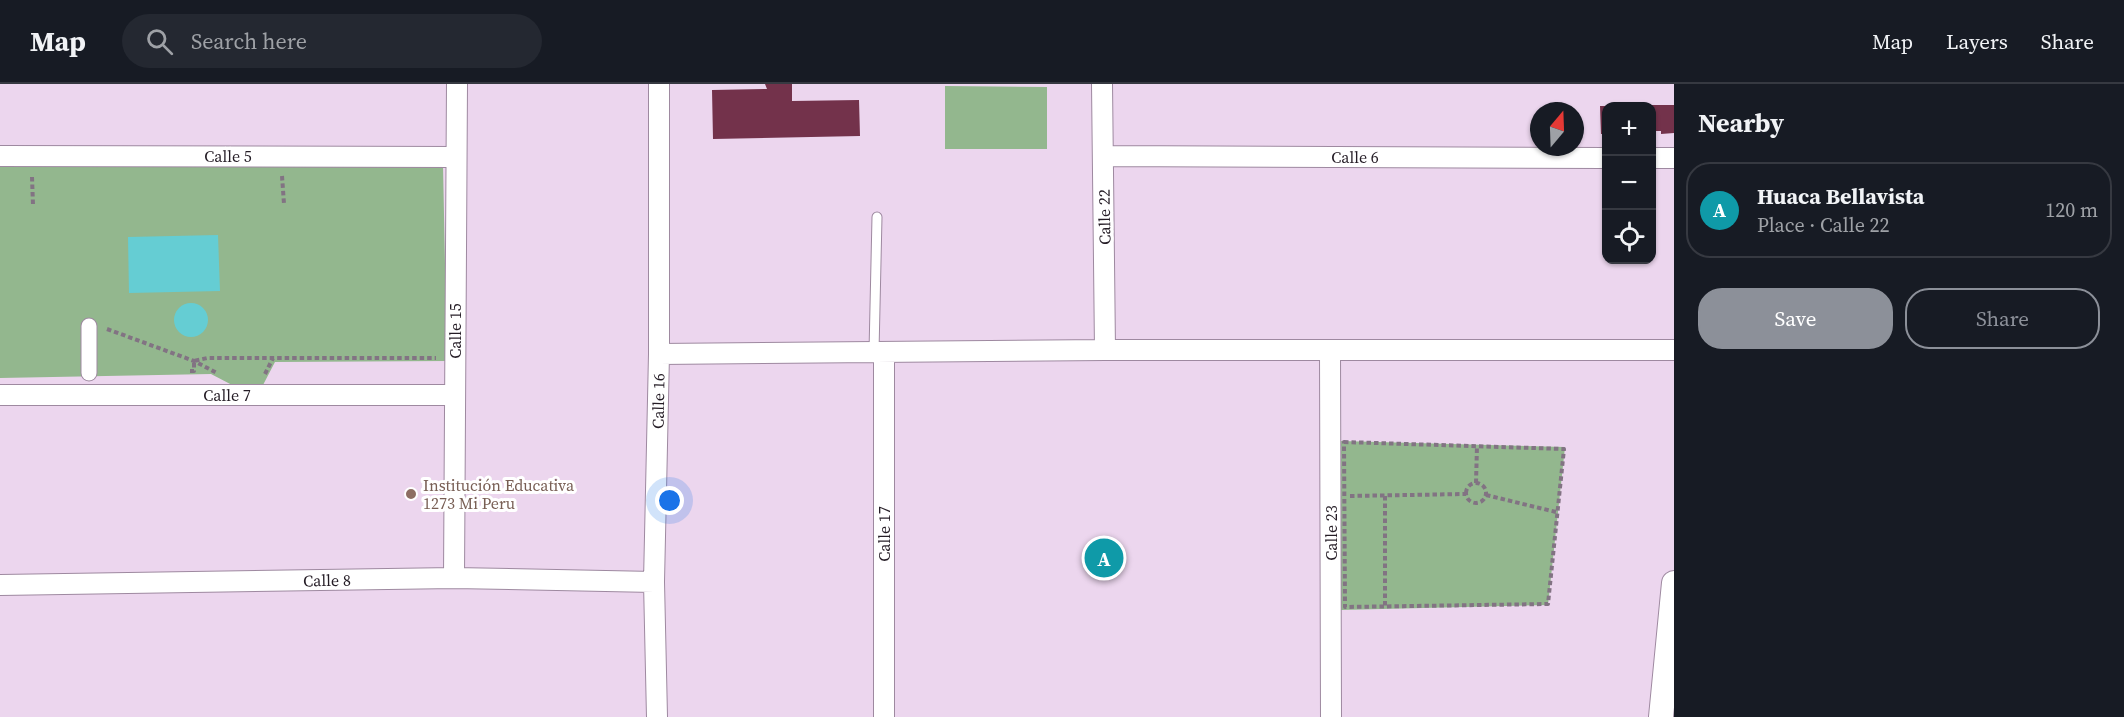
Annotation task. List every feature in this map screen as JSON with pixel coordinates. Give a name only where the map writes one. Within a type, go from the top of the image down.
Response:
[{"type":"street","name":"Calle 15","points":[[454,578],[457,84]]},
{"type":"street","name":"Calle 16","points":[[657,717],[654,582],[660,354],[659,84]]},
{"type":"street","name":"Calle 22","points":[[1102,84],[1106,350]]},
{"type":"street","name":"Calle 5","points":[[0,156],[456,157]]},
{"type":"street","name":"Calle 6","points":[[1103,156],[1602,158]]},
{"type":"street","points":[[1656,158],[1674,158]]},
{"type":"street","points":[[89,326],[89,373]]},
{"type":"street","points":[[660,354],[1106,350],[1674,350]]},
{"type":"street","name":"Calle 23","points":[[1330,350],[1337,496],[1331,717]]},
{"type":"street","name":"Calle 17","points":[[879,352],[884,717]]},
{"type":"street","name":"Calle 7","points":[[0,395],[455,395]]},
{"type":"street","name":"Calle 8","points":[[0,585],[454,578],[654,582]]},
{"type":"street","points":[[1661,717],[1674,583]]},
{"type":"lane","points":[[877,217],[879,352]]},
{"type":"path","points":[[282,170],[284,204]]},
{"type":"path","points":[[32,171],[33,205]]},
{"type":"path","points":[[89,326],[110,329],[194,361],[225,376]]},
{"type":"path","points":[[194,361],[207,358],[441,358]]},
{"type":"path","points":[[261,382],[273,358]]},
{"type":"path","points":[[194,361],[194,371]]},
{"type":"path","points":[[1344,442],[1477,446],[1564,449],[1548,604],[1345,607],[1337,496],[1344,442]]},
{"type":"path","points":[[1476,483],[1477,446]]},
{"type":"path","points":[[1466,494],[1471,485],[1476,483],[1482,485],[1486,495]]},
{"type":"path","points":[[1337,496],[1466,494]]},
{"type":"path","points":[[1466,494],[1470,501],[1476,503],[1482,501],[1486,495]]},
{"type":"path","points":[[1486,495],[1556,512]]},
{"type":"path","points":[[1384,496],[1385,607]]},
{"type":"shaded area","points":[[945,86],[1047,87],[1047,149],[945,149]]},
{"type":"shaded area","points":[[443,165],[447,361],[275,362],[263,385],[234,386],[211,374],[0,378],[0,166]]},
{"type":"shaded area","points":[[218,235],[220,291],[129,293],[128,237]]},
{"type":"shaded area","points":[[191,303],[203,308],[208,320],[203,332],[191,337],[179,332],[174,320],[179,308]]},
{"type":"shaded area","points":[[1341,441],[1565,447],[1548,605],[1341,610]]},
{"type":"building","points":[[765,84],[792,84],[792,101],[859,100],[860,136],[713,139],[712,90],[767,89]]},
{"type":"building","points":[[1656,105],[1674,105],[1674,133],[1661,134],[1661,131],[1656,131]]},
{"type":"building","points":[[1600,106],[1602,106],[1602,134]]},
{"type":"place","name":"Institución Educativa 1273 Mi Peru","points":[[411,494]]},
{"type":"place","name":"Huaca Bellavista","points":[[1104,558]]}]
